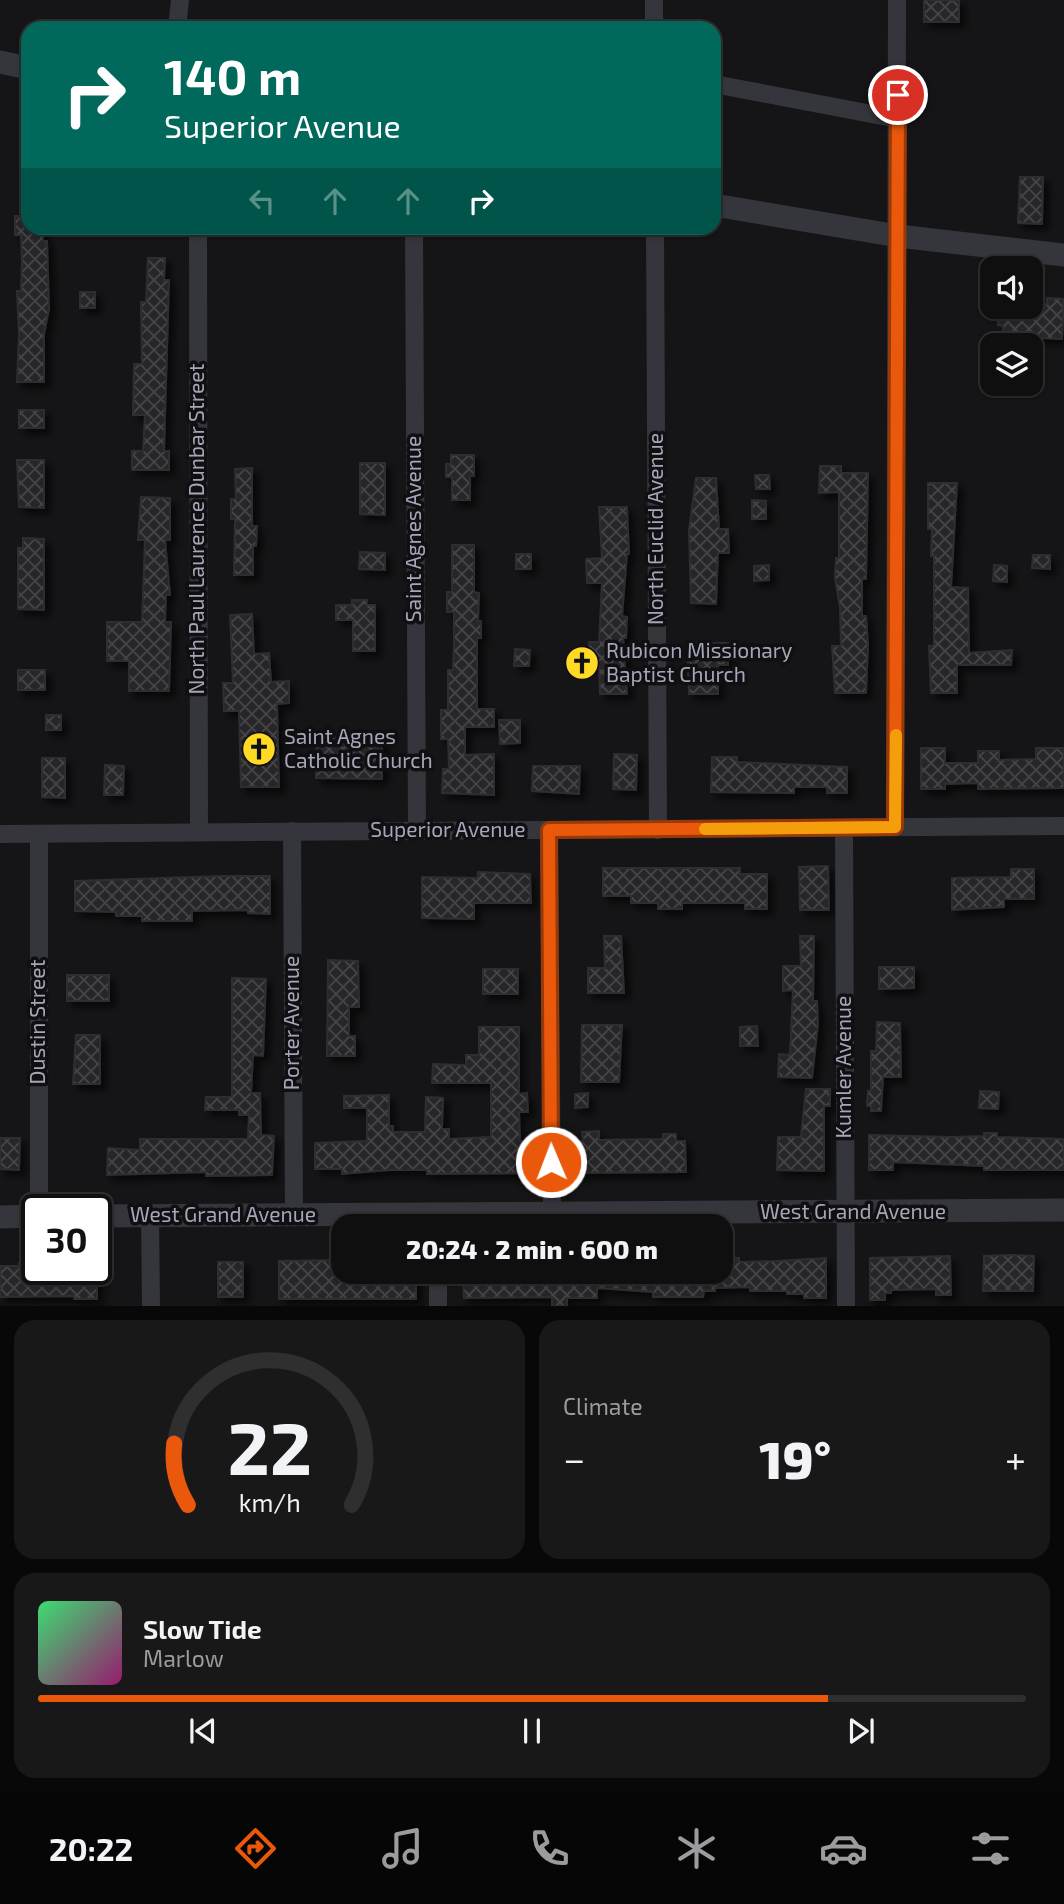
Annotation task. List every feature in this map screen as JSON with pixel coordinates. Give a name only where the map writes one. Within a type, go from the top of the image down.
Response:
[{"type":"street","points":[[178,21],[180,0]]},
{"type":"street","points":[[654,0],[654,21]]},
{"type":"street","points":[[895,827],[897,0]]},
{"type":"street","points":[[0,62],[21,66]]},
{"type":"street","points":[[721,85],[898,118]]},
{"type":"street","points":[[721,206],[898,236],[1064,255]]},
{"type":"street","name":"North Paul Laurence Dunbar Street","points":[[198,235],[199,831]]},
{"type":"street","name":"Saint Agnes Avenue","points":[[414,235],[417,831]]},
{"type":"street","name":"North Euclid Avenue","points":[[655,235],[658,830]]},
{"type":"street","name":"Superior Avenue","points":[[0,834],[1064,826]]},
{"type":"street","name":"Kumler Avenue","points":[[844,828],[846,1306]]},
{"type":"street","points":[[549,830],[552,1213]]},
{"type":"street","name":"Porter Avenue","points":[[292,831],[294,1215]]},
{"type":"street","name":"Dustin Street","points":[[39,834],[39,1194]]},
{"type":"street","name":"West Grand Avenue","points":[[536,1214],[1064,1210]]},
{"type":"street","points":[[0,1217],[21,1216]]},
{"type":"street","name":"West Grand Avenue","points":[[112,1216],[331,1216]]},
{"type":"street","points":[[150,1216],[151,1306]]},
{"type":"street","points":[[438,1284],[438,1306]]},
{"type":"building","points":[[924,0],[959,0],[959,22],[924,22]]},
{"type":"building","points":[[1020,177],[1043,177],[1042,224],[1018,223]]},
{"type":"building","points":[[15,216],[21,216],[21,235],[15,235]]},
{"type":"building","points":[[21,235],[43,235],[43,241],[47,241],[49,309],[44,334],[44,382],[17,382],[17,291],[21,291]]},
{"type":"building","points":[[148,258],[165,258],[164,280],[169,280],[164,451],[169,451],[169,470],[132,470],[132,451],[143,451],[145,415],[133,415],[134,364],[142,364],[141,302],[146,302]]},
{"type":"building","points":[[80,292],[95,292],[95,308],[80,308]]},
{"type":"building","points":[[1047,298],[1064,299],[1062,339],[1043,338],[1043,333],[1003,333],[1003,326],[998,325],[998,319],[1043,319],[1043,305],[1047,304]]},
{"type":"building","points":[[19,410],[44,410],[44,428],[19,428]]},
{"type":"building","points":[[451,455],[474,455],[474,476],[470,476],[470,500],[452,500],[452,477],[446,477],[446,464],[451,464]]},
{"type":"building","points":[[17,460],[44,460],[44,508],[19,507]]},
{"type":"building","points":[[360,463],[385,463],[385,515],[360,514]]},
{"type":"building","points":[[820,466],[841,466],[841,473],[868,473],[866,579],[862,579],[862,616],[866,616],[868,645],[866,693],[835,693],[832,646],[841,646],[840,608],[835,578],[836,558],[839,558],[839,492],[819,493]]},
{"type":"building","points":[[252,468],[252,526],[257,526],[256,546],[253,546],[253,575],[234,575],[235,519],[231,519],[231,499],[236,499],[235,469]]},
{"type":"building","points":[[755,475],[769,475],[770,489],[756,489]]},
{"type":"building","points":[[696,478],[716,478],[719,529],[728,529],[729,553],[718,553],[716,604],[691,603],[689,530]]},
{"type":"building","points":[[928,483],[957,483],[951,587],[968,588],[969,653],[1012,650],[1011,665],[957,665],[957,693],[931,693],[929,646],[934,646],[934,556],[931,556],[932,529],[928,529]]},
{"type":"building","points":[[141,497],[170,498],[170,540],[165,540],[170,595],[166,595],[165,622],[171,622],[169,691],[129,691],[129,661],[107,661],[107,622],[142,622],[145,540],[138,540]]},
{"type":"building","points":[[752,500],[766,501],[766,519],[752,519]]},
{"type":"building","points":[[599,507],[627,507],[629,554],[622,616],[627,617],[626,638],[623,638],[627,694],[600,694],[599,665],[589,666],[589,642],[599,642],[602,583],[587,583],[586,559],[602,558]]},
{"type":"building","points":[[23,538],[44,539],[44,610],[18,609],[18,548],[23,548]]},
{"type":"building","points":[[452,545],[474,545],[474,592],[479,593],[478,621],[481,621],[481,638],[477,638],[477,709],[494,709],[494,727],[465,727],[465,755],[494,754],[494,795],[442,793],[443,769],[449,769],[448,739],[441,739],[441,710],[448,710],[448,670],[453,670],[454,612],[447,612],[447,592],[452,592]]},
{"type":"building","points":[[360,552],[385,553],[385,570],[359,569]]},
{"type":"building","points":[[516,554],[531,554],[531,569],[516,569]]},
{"type":"building","points":[[1033,555],[1050,555],[1050,569],[1032,568]]},
{"type":"building","points":[[769,565],[769,580],[754,581],[754,566]]},
{"type":"building","points":[[994,565],[1007,566],[1007,582],[993,581]]},
{"type":"building","points":[[352,600],[367,600],[367,605],[375,605],[375,651],[353,651],[353,620],[336,620],[336,605],[352,605]]},
{"type":"building","name":"Saint Agnes Catholic Church","points":[[252,614],[254,654],[269,653],[271,682],[289,681],[289,703],[277,704],[279,787],[241,787],[239,711],[224,711],[223,683],[233,683],[230,615]]},
{"type":"building","points":[[687,643],[728,643],[728,665],[718,665],[718,694],[689,694]]},
{"type":"building","points":[[515,649],[530,650],[529,666],[514,666]]},
{"type":"building","points":[[18,670],[45,670],[45,690],[18,690]]},
{"type":"building","points":[[46,715],[61,715],[61,730],[46,730]]},
{"type":"building","points":[[499,720],[520,720],[520,743],[500,744]]},
{"type":"building","points":[[316,737],[382,738],[382,779],[316,778]]},
{"type":"building","points":[[921,748],[945,748],[945,763],[978,763],[978,751],[999,751],[999,760],[1036,759],[1036,748],[1064,748],[1064,788],[978,789],[978,783],[945,784],[945,789],[921,789]]},
{"type":"building","points":[[614,754],[637,755],[636,790],[613,789]]},
{"type":"building","points":[[712,757],[737,757],[737,762],[847,767],[847,793],[827,793],[827,787],[794,787],[794,793],[711,792]]},
{"type":"building","points":[[42,758],[65,758],[65,798],[42,797]]},
{"type":"building","points":[[105,765],[124,766],[123,795],[104,795]]},
{"type":"building","points":[[533,766],[580,766],[579,794],[532,791]]},
{"type":"building","points":[[828,866],[829,910],[800,910],[799,867]]},
{"type":"building","points":[[603,868],[740,868],[740,874],[767,874],[767,909],[745,909],[745,903],[682,903],[682,909],[658,909],[658,903],[631,903],[631,896],[603,896]]},
{"type":"building","points":[[1011,869],[1034,869],[1034,899],[1004,899],[1004,907],[952,910],[952,878],[1011,877]]},
{"type":"building","points":[[478,872],[530,874],[531,903],[474,903],[474,919],[422,918],[422,877],[478,878]]},
{"type":"building","points":[[270,876],[270,914],[248,913],[248,910],[192,911],[192,921],[142,921],[142,916],[116,916],[116,912],[75,911],[75,881]]},
{"type":"building","points":[[604,936],[621,936],[624,993],[588,993],[588,968],[605,968]]},
{"type":"building","points":[[800,936],[814,936],[813,1001],[817,1001],[818,1024],[812,1078],[778,1077],[779,1054],[790,1055],[793,990],[783,991],[783,966],[801,966]]},
{"type":"building","points":[[328,960],[358,961],[359,1007],[349,1007],[349,1036],[355,1036],[355,1056],[327,1056]]},
{"type":"building","points":[[879,967],[914,967],[914,988],[879,989]]},
{"type":"building","points":[[483,969],[518,969],[518,994],[483,994]]},
{"type":"building","points":[[67,975],[109,975],[109,1001],[67,1001]]},
{"type":"building","points":[[232,978],[266,979],[263,1056],[253,1055],[251,1093],[260,1093],[261,1135],[274,1136],[272,1175],[206,1176],[206,1172],[107,1175],[108,1148],[140,1150],[140,1139],[248,1139],[249,1115],[239,1115],[239,1110],[205,1110],[206,1097],[232,1097]]},
{"type":"building","points":[[877,1022],[900,1023],[901,1077],[883,1077],[881,1111],[871,1111],[871,1106],[867,1106],[868,1091],[871,1091],[871,1051],[876,1051]]},
{"type":"building","points":[[582,1025],[622,1025],[619,1082],[581,1082]]},
{"type":"building","points":[[757,1026],[758,1046],[740,1046],[740,1027]]},
{"type":"building","points":[[479,1027],[519,1027],[519,1094],[527,1093],[528,1112],[519,1112],[520,1141],[534,1141],[534,1173],[427,1174],[427,1170],[389,1170],[342,1174],[342,1169],[315,1169],[315,1143],[367,1141],[367,1108],[344,1108],[344,1096],[389,1095],[389,1126],[393,1126],[393,1132],[425,1132],[426,1097],[443,1098],[442,1129],[449,1129],[449,1139],[491,1137],[491,1083],[432,1083],[433,1064],[466,1065],[466,1055],[479,1055]]},
{"type":"building","points":[[76,1035],[100,1035],[100,1084],[73,1084]]},
{"type":"building","points":[[806,1089],[830,1089],[830,1106],[824,1106],[824,1171],[777,1170],[778,1137],[801,1137]]},
{"type":"building","points":[[980,1091],[999,1092],[998,1109],[979,1108]]},
{"type":"building","points":[[588,1093],[588,1107],[575,1108],[575,1094]]},
{"type":"building","points":[[599,1131],[599,1140],[663,1139],[663,1134],[676,1134],[676,1141],[685,1141],[686,1172],[573,1173],[573,1141],[583,1141],[582,1132]]},
{"type":"building","points":[[984,1133],[997,1133],[997,1137],[1064,1139],[1064,1170],[984,1170],[984,1166],[893,1162],[893,1170],[869,1170],[869,1135],[952,1137],[984,1136]]},
{"type":"building","points":[[0,1138],[20,1138],[19,1170],[0,1169]]},
{"type":"building","points":[[950,1256],[951,1295],[936,1295],[936,1289],[891,1290],[891,1293],[885,1293],[885,1300],[870,1300],[870,1258]]},
{"type":"building","points":[[984,1256],[1034,1256],[1033,1291],[983,1291]]},
{"type":"building","points":[[733,1258],[739,1258],[739,1262],[826,1258],[826,1298],[804,1298],[804,1294],[787,1294],[787,1291],[750,1291],[750,1287],[715,1288],[715,1291],[704,1291],[703,1297],[653,1297],[653,1292],[597,1288],[597,1298],[567,1298],[567,1306],[552,1306],[552,1297],[464,1298],[463,1284],[733,1284]]},
{"type":"building","points":[[331,1260],[331,1284],[416,1284],[416,1299],[279,1299],[279,1261]]},
{"type":"building","points":[[218,1262],[243,1262],[243,1297],[218,1297]]},
{"type":"building","points":[[21,1263],[21,1285],[97,1285],[97,1299],[74,1299],[74,1296],[0,1297],[0,1266],[19,1266]]},
{"type":"slow traffic","points":[[705,829],[895,827],[896,735]]},
{"type":"place","name":"Rubicon Missionary Baptist Church","points":[[582,663]]},
{"type":"place","name":"Saint Agnes Catholic Church","points":[[259,749]]},
{"type":"route","points":[[551,1162],[549,830],[895,827],[898,95]]}]
